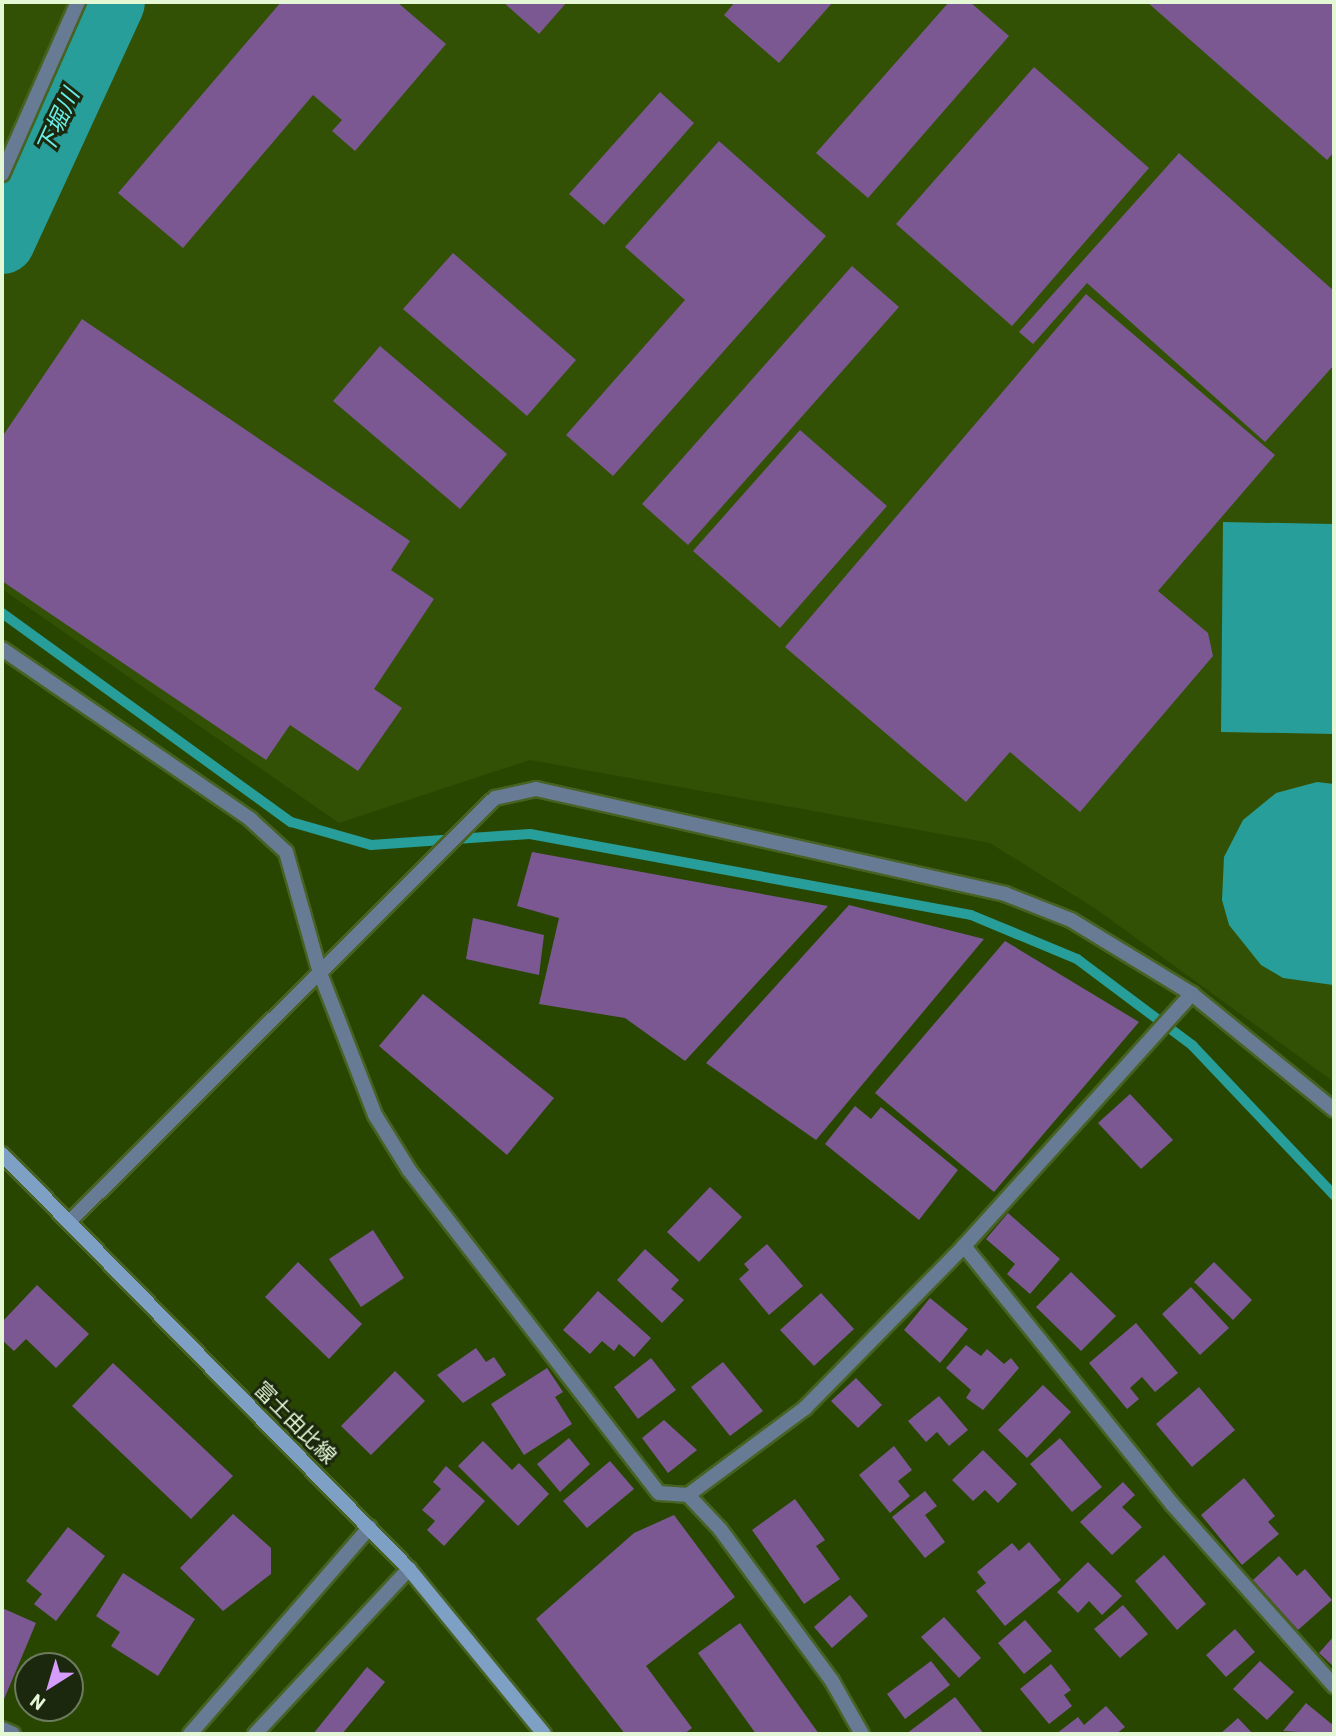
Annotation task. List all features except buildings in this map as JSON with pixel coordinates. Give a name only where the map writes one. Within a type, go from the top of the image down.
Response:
[{"type":"main road","name":"富士由比線","points":[[2,1154],[370,1527],[409,1569],[544,1734]]},
{"type":"street","points":[[2,174],[78,2]]},
{"type":"street","points":[[2,649],[250,819],[286,852],[320,973],[375,1115],[409,1170],[659,1493],[688,1495],[805,1408],[964,1246],[1192,994]]},
{"type":"street","points":[[69,1222],[495,798],[537,789],[1005,894],[1071,920],[1192,994],[1334,1110]]},
{"type":"street","points":[[964,1246],[1172,1504],[1334,1686]]},
{"type":"street","points":[[688,1495],[824,1670],[862,1734]]},
{"type":"street","points":[[190,1734],[370,1527]]},
{"type":"street","points":[[255,1734],[409,1569]]},
{"type":"street","points":[[2,1729],[13,1734]]},
{"type":"shaded area","points":[[2,2],[1334,2],[1334,1082],[1096,909],[990,843],[530,760],[339,823],[2,589]]},
{"type":"water","points":[[1223,522],[1334,524],[1334,734],[1221,732]]},
{"type":"water","points":[[1317,782],[1334,784],[1333,985],[1283,978],[1261,965],[1229,925],[1222,900],[1224,857],[1243,820],[1276,793]]},
{"type":"waterway","name":"下堀川","points":[[2,241],[112,2]]},
{"type":"waterway","points":[[2,613],[291,822],[371,845],[530,834],[971,915],[1077,959],[1192,1045],[1334,1195]]}]
